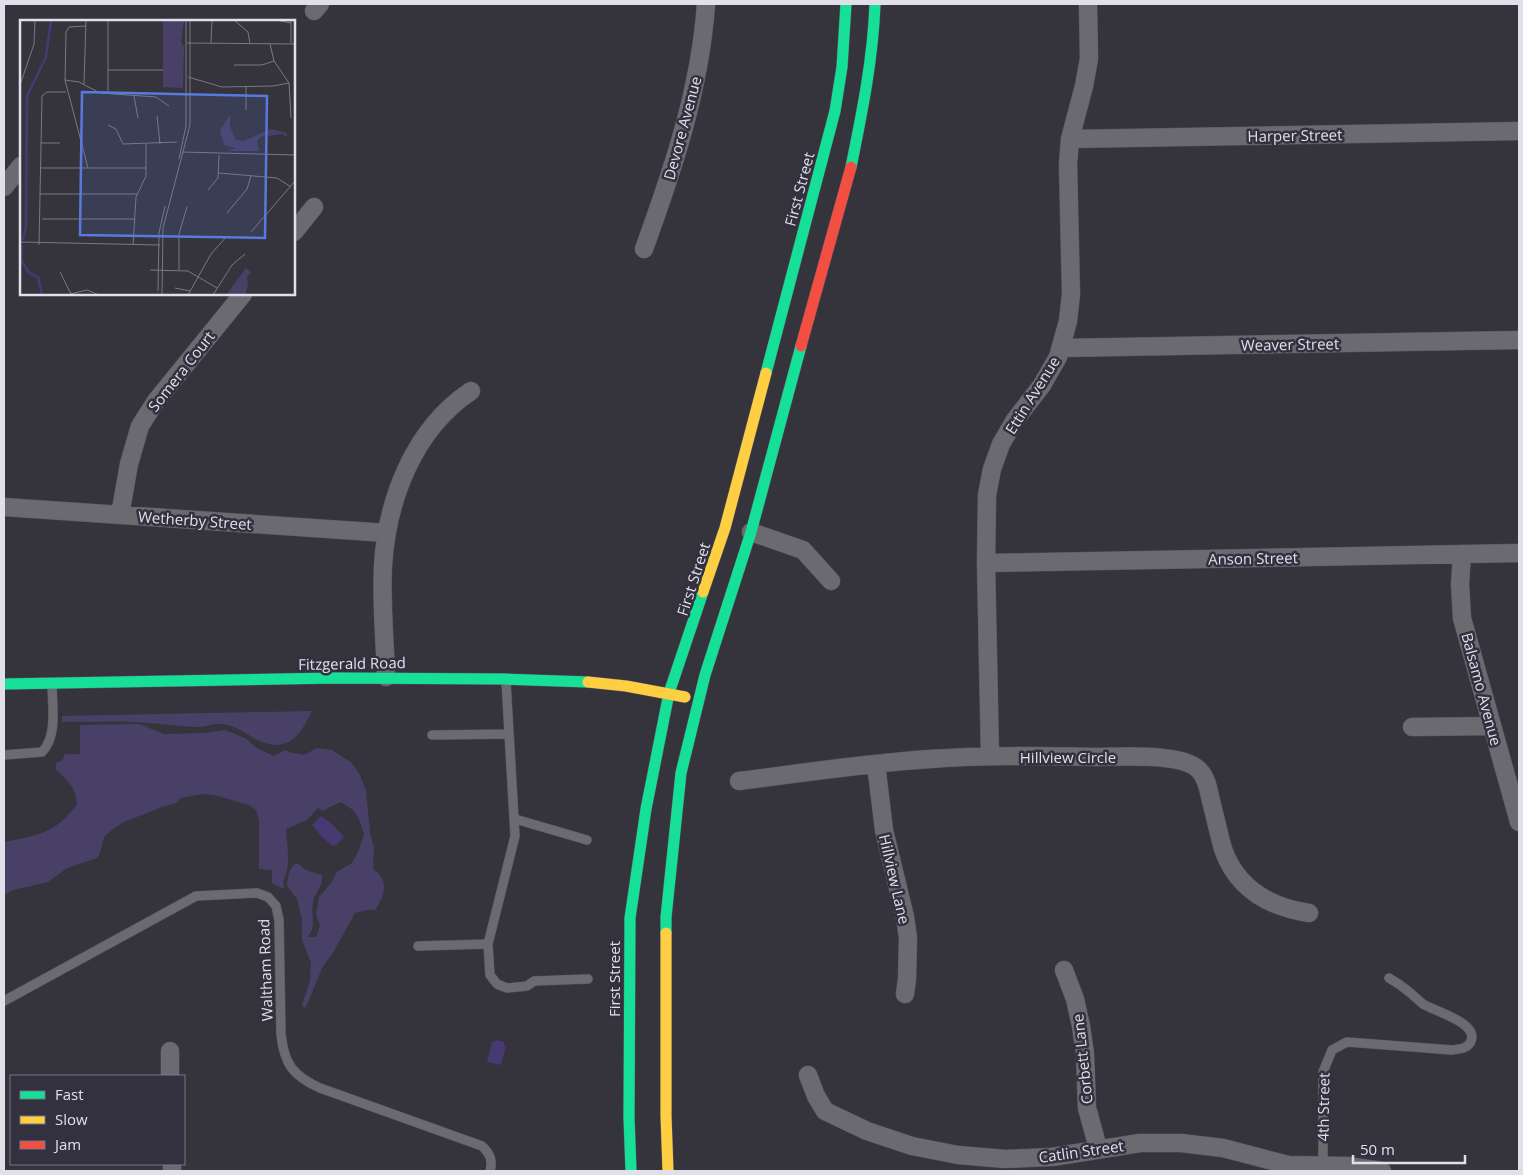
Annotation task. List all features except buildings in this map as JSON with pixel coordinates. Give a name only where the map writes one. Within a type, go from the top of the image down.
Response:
[{"type":"main road","name":"First Street","points":[[631,1171],[629,1118],[630,918],[646,809],[670,693],[725,528],[835,111],[842,67],[846,4]]},
{"type":"main road","points":[[668,1171],[666,1116],[666,917],[681,773],[705,675],[751,532],[793,373],[848,178],[862,115],[874,29],[875,4]]},
{"type":"main road","name":"Fitzgerald Road","points":[[4,684],[386,677],[506,679],[572,682],[670,693],[699,701]]},
{"type":"street","name":"Devore Avenue","points":[[644,249],[672,171],[687,122],[698,69],[706,4]]},
{"type":"street","name":"Ettin Avenue","points":[[990,756],[986,562],[987,494],[992,469],[1001,444],[1015,420],[1042,385],[1058,357],[1068,321],[1071,294],[1068,164],[1070,140],[1084,86],[1088,59],[1088,4]]},
{"type":"street","name":"Harper Street","points":[[1070,140],[1519,131]]},
{"type":"street","points":[[4,188],[20,167]]},
{"type":"street","points":[[295,231],[314,207]]},
{"type":"street","name":"Somera Court","points":[[120,515],[140,426],[156,401],[242,295]]},
{"type":"street","name":"Weaver Street","points":[[1061,348],[1519,340]]},
{"type":"street","points":[[386,677],[383,567],[387,533],[398,488],[415,451],[433,426],[457,400],[471,391]]},
{"type":"street","name":"Wetherby Street","points":[[4,507],[387,533]]},
{"type":"street","points":[[751,532],[803,550],[831,581]]},
{"type":"street","name":"Anson Street","points":[[986,562],[1519,553]]},
{"type":"street","name":"Balsamo Avenue","points":[[1462,554],[1460,584],[1462,618],[1519,822]]},
{"type":"street","points":[[1412,727],[1491,726]]},
{"type":"street","name":"Hillview Circle","points":[[739,781],[876,764],[990,756],[1142,757],[1178,760],[1190,764],[1199,770],[1206,781],[1223,849],[1239,878],[1253,892],[1269,902],[1289,910],[1308,913]]},
{"type":"street","name":"Hillview Lane","points":[[876,764],[884,830],[905,917],[908,938],[905,994]]},
{"type":"street","name":"Corbett Lane","points":[[1064,970],[1081,1026],[1085,1054],[1087,1108],[1098,1148]]},
{"type":"street","points":[[170,1051],[170,1075]]},
{"type":"street","name":"Catlin Street","points":[[808,1075],[824,1110],[867,1131],[912,1146],[958,1155],[1005,1159],[1052,1157],[1098,1148],[1140,1143],[1182,1143],[1223,1148],[1288,1165],[1316,1168],[1347,1166],[1382,1171]]},
{"type":"lane","points":[[506,679],[516,836],[488,944],[490,975],[497,984],[507,988],[527,986],[534,980],[588,979]]},
{"type":"lane","points":[[4,755],[42,752],[48,746],[52,727],[52,683]]},
{"type":"lane","points":[[432,735],[509,734]]},
{"type":"lane","points":[[515,819],[587,840]]},
{"type":"lane","name":"Waltham Road","points":[[4,1001],[196,896],[205,894],[257,893],[268,897],[276,906],[281,1034],[283,1052],[291,1068],[304,1081],[320,1088],[482,1146],[489,1154],[492,1164],[490,1171]]},
{"type":"lane","points":[[418,946],[488,944]]},
{"type":"lane","name":"4th Street","points":[[1316,1168],[1322,1072],[1332,1050],[1347,1042],[1452,1050],[1464,1049],[1471,1042],[1473,1035],[1470,1029],[1459,1021],[1423,1004],[1389,978]]},
{"type":"shaded area","points":[[312,711],[302,730],[295,738],[277,745],[261,741],[238,729],[222,724],[199,727],[135,722],[62,722],[62,716]]},
{"type":"shaded area","points":[[139,724],[164,734],[203,733],[225,730],[245,738],[257,748],[273,756],[285,750],[304,755],[317,748],[332,750],[352,763],[360,775],[366,791],[370,832],[374,848],[373,869],[382,878],[384,883],[383,894],[375,910],[355,913],[334,951],[322,968],[307,1005],[304,1008],[302,1004],[310,981],[311,963],[302,940],[302,920],[297,899],[287,886],[288,876],[292,867],[297,863],[306,870],[322,875],[320,887],[312,907],[313,925],[307,937],[316,937],[320,926],[316,915],[319,897],[331,883],[337,872],[352,863],[364,834],[359,819],[353,810],[341,802],[322,811],[318,808],[307,820],[286,829],[288,861],[284,881],[283,875],[284,889],[272,883],[272,870],[259,869],[259,820],[256,810],[249,805],[214,795],[203,794],[181,798],[176,803],[124,822],[104,837],[97,858],[67,868],[48,882],[13,890],[4,895],[4,842],[45,832],[62,821],[77,804],[73,788],[56,769],[56,763],[62,761],[65,754],[80,754],[80,725]]},
{"type":"shaded area","points":[[321,816],[331,823],[344,837],[333,846],[312,825]]},
{"type":"shaded area","points":[[496,1040],[504,1042],[506,1046],[501,1065],[487,1062],[492,1042]]},
{"type":"traffic: fast","points":[[766,373],[835,111],[842,67],[846,4]]},
{"type":"traffic: fast","points":[[851,167],[869,66],[875,4]]},
{"type":"traffic: fast","points":[[666,933],[681,773],[705,675],[751,532],[801,346]]},
{"type":"traffic: fast","points":[[631,1171],[629,1118],[630,918],[646,809],[669,693],[703,592]]},
{"type":"traffic: fast","points":[[4,684],[334,678],[504,679],[588,682]]},
{"type":"traffic: slow","points":[[703,592],[725,528],[766,373]]},
{"type":"traffic: slow","points":[[588,682],[626,686],[685,697]]},
{"type":"traffic: slow","points":[[666,933],[666,1116],[668,1171]]},
{"type":"traffic: jam","points":[[801,346],[851,167]]}]
